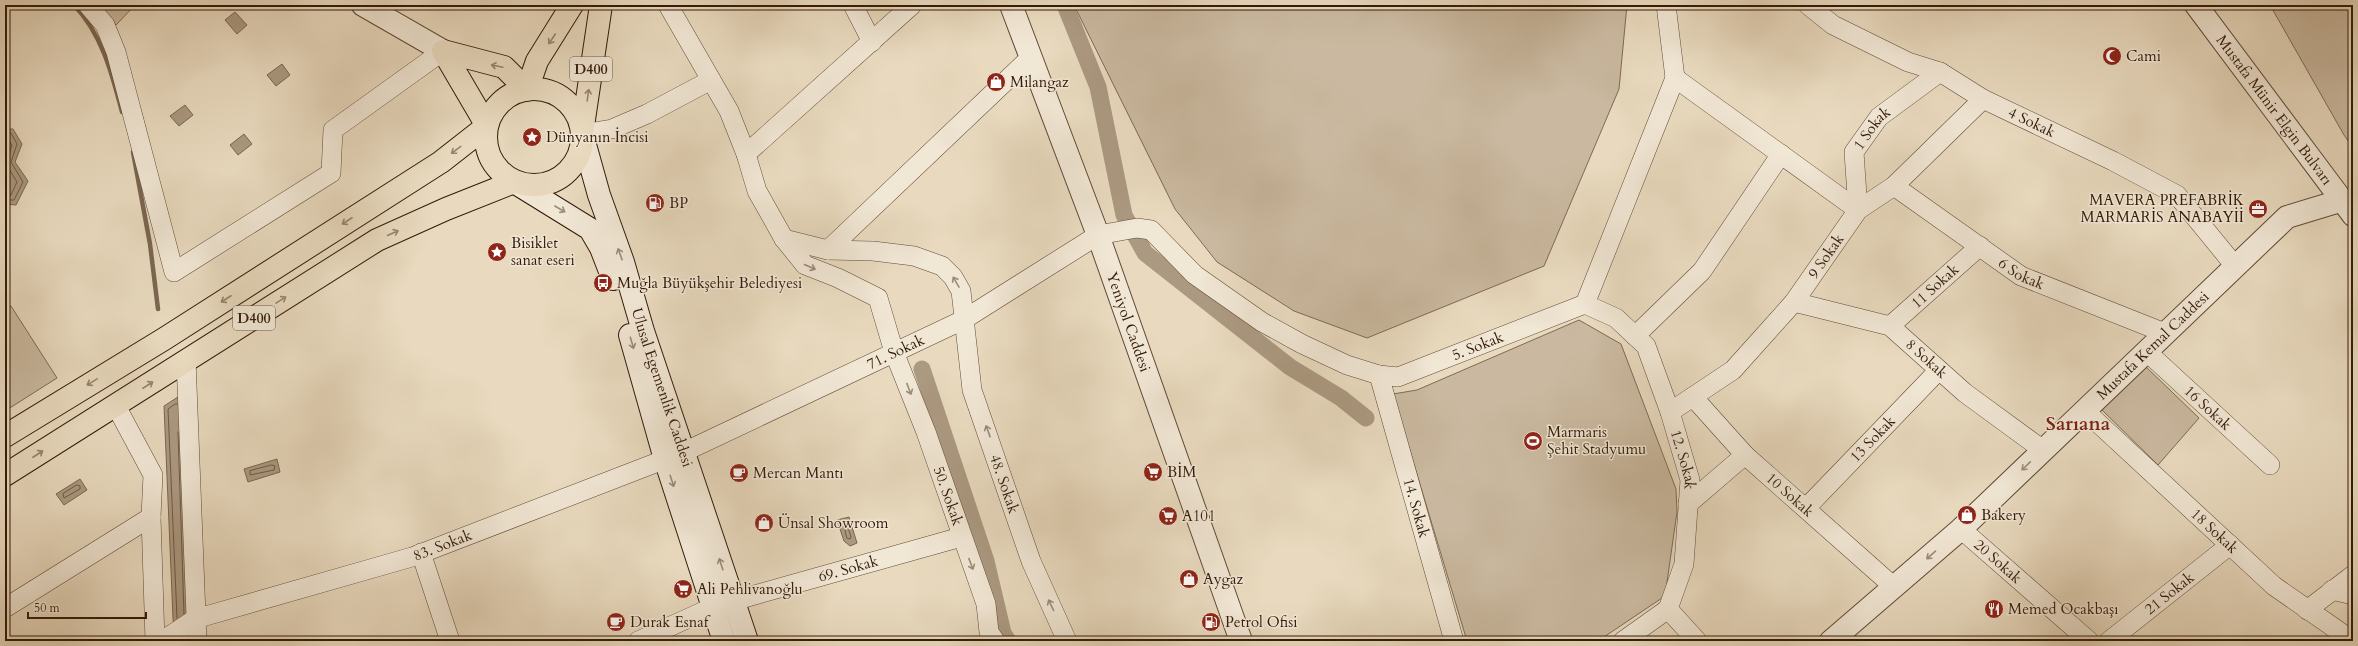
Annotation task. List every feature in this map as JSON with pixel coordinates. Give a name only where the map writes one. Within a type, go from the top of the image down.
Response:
[{"type":"highway","points":[[443,51],[504,67],[527,90],[537,61],[572,5]]},
{"type":"highway","name":"D400","points":[[582,134],[578,118],[557,95],[542,90],[527,90],[512,94],[499,104],[490,116],[487,126],[486,147],[491,161],[501,173],[514,182],[530,186],[547,184],[562,177],[573,165],[580,150],[601,5]]},
{"type":"highway","points":[[443,51],[487,126]]},
{"type":"highway","name":"D400","points":[[5,436],[164,339],[428,170],[487,126]]},
{"type":"highway","name":"D400","points":[[5,475],[377,240],[446,209],[514,182]]},
{"type":"street","points":[[88,5],[105,25],[116,52],[174,272],[331,173],[333,130],[443,51],[363,5]]},
{"type":"street","name":"50. Sokak","points":[[668,5],[729,111],[746,154],[757,191],[784,239],[805,265],[838,278],[878,298],[894,352],[926,432],[961,537],[986,604],[989,632],[995,641]]},
{"type":"street","points":[[853,5],[872,42]]},
{"type":"street","points":[[746,154],[912,5]]},
{"type":"street","name":"Yeniyol Caddesi","points":[[1011,5],[1030,58],[1108,234],[1241,641]]},
{"type":"street","points":[[1585,304],[1675,78],[1666,5]]},
{"type":"street","name":"4 Sokak","points":[[1808,5],[1833,25],[1908,62],[1940,72],[1983,99],[2113,161],[2177,195],[2235,266]]},
{"type":"street","name":"Mustafa Münir Elgin Bulvarı","points":[[2196,5],[2348,208]]},
{"type":"street","points":[[828,250],[1030,58]]},
{"type":"street","name":"1 Sokak","points":[[1858,210],[1854,152],[1879,117],[1940,72]]},
{"type":"street","points":[[1675,78],[1858,210]]},
{"type":"street","points":[[582,134],[612,129],[711,80]]},
{"type":"street","name":"9 Sokak","points":[[1670,412],[1733,370],[1794,302],[1858,210],[1894,186],[1983,99]]},
{"type":"street","name":"Ulusal Egemenlik Caddesi","points":[[582,134],[599,195],[622,262],[674,455],[719,609],[724,641]]},
{"type":"street","points":[[1635,336],[1702,271],[1781,154]]},
{"type":"street","name":"Ulusal Egemenlik Caddesi","points":[[514,182],[590,229],[601,248],[617,291],[674,455]]},
{"type":"street","name":"6 Sokak","points":[[1894,186],[2021,276],[2165,334]]},
{"type":"street","name":"Mustafa Kemal Caddesi","points":[[1831,641],[1961,529],[2287,217],[2348,208]]},
{"type":"street","name":"5. Sokak","points":[[1108,234],[1137,228],[1151,230],[1195,275],[1262,322],[1341,362],[1379,375],[1398,377],[1585,304]]},
{"type":"street","name":"71. Sokak","points":[[674,455],[963,320],[1108,234]]},
{"type":"street","name":"48. Sokak","points":[[784,239],[828,250],[873,251],[914,256],[942,266],[953,277],[961,291],[963,320],[972,390],[1031,561],[1067,641]]},
{"type":"street","name":"11 Sokak","points":[[1890,326],[1980,246]]},
{"type":"street","name":"8 Sokak","points":[[1794,302],[1890,326],[1965,393],[2043,450]]},
{"type":"street","name":"12. Sokak","points":[[1585,304],[1616,318],[1646,346],[1670,412],[1690,480],[1684,564],[1668,609]]},
{"type":"street","name":"16 Sokak","points":[[2146,351],[2270,465]]},
{"type":"street","points":[[186,360],[193,620],[197,641]]},
{"type":"street","name":"13 Sokak","points":[[1806,508],[1940,370]]},
{"type":"street","name":"14. Sokak","points":[[1379,375],[1454,641]]},
{"type":"street","name":"10 Sokak","points":[[1692,397],[1745,455],[1894,587]]},
{"type":"street","points":[[116,406],[153,475],[151,517],[163,639]]},
{"type":"street","name":"18 Sokak","points":[[2084,410],[2274,586],[2353,641]]},
{"type":"street","name":"83. Sokak","points":[[163,639],[193,620],[421,553],[674,455]]},
{"type":"street","points":[[1688,504],[1745,455]]},
{"type":"street","points":[[5,608],[151,517]]},
{"type":"street","name":"20 Sokak","points":[[1961,529],[2089,641]]},
{"type":"street","name":"69. Sokak","points":[[719,609],[961,537]]},
{"type":"street","name":"21 Sokak","points":[[2109,641],[2230,545]]},
{"type":"street","points":[[421,553],[450,641]]},
{"type":"street","points":[[2308,610],[2353,575]]},
{"type":"street","points":[[2332,590],[2353,595]]},
{"type":"street","points":[[638,641],[719,609]]},
{"type":"street","points":[[661,641],[719,609]]},
{"type":"street","name":"Ulusal Egemenlik Caddesi","points":[[719,609],[747,641]]},
{"type":"street","points":[[1622,641],[1668,609],[1697,641]]},
{"type":"shaded area","points":[[100,5],[135,5],[116,25]]},
{"type":"shaded area","points":[[1074,5],[1627,5],[1619,89],[1544,266],[1367,338],[1294,311],[1217,262],[1175,209]]},
{"type":"shaded area","points":[[2270,5],[2353,5],[2353,148],[2344,135]]},
{"type":"shaded area","points":[[11,306],[57,378],[5,411],[5,310]]},
{"type":"shaded area","name":"Marmaris Şehit Stadyumu","points":[[1579,320],[1621,344],[1676,489],[1677,512],[1665,596],[1598,641],[1467,641],[1393,394],[1417,390]]},
{"type":"shaded area","points":[[2144,365],[2199,418],[2158,465],[2101,409]]},
{"type":"water","points":[[235,12],[247,25],[237,34],[225,20]]},
{"type":"water","points":[[282,64],[290,75],[276,86],[267,75]]},
{"type":"water","points":[[185,105],[193,115],[179,126],[170,116]]},
{"type":"water","points":[[5,129],[13,129],[22,144],[15,162],[28,181],[16,205],[5,204]]},
{"type":"water","points":[[244,134],[252,144],[238,155],[230,145]]},
{"type":"water","points":[[181,395],[189,641],[174,641],[164,406]]},
{"type":"water","points":[[277,459],[280,472],[248,482],[244,469]]},
{"type":"water","points":[[80,479],[87,490],[64,505],[56,494]]},
{"type":"water","points":[[849,517],[857,543],[850,546],[844,541],[837,520]]},
{"type":"waterway","points":[[74,5],[84,16],[105,55],[122,112]]},
{"type":"waterway","points":[[1065,5],[1098,87],[1124,215],[1145,253],[1290,367],[1341,398],[1366,418]]},
{"type":"waterway","points":[[133,152],[150,244],[158,309]]},
{"type":"waterway","points":[[922,369],[986,561],[1003,633],[1008,641]]},
{"type":"place","name":"Cami","points":[[2112,56]]},
{"type":"place","name":"Milangaz","points":[[996,82]]},
{"type":"place","name":"Dünyanın İncisi","points":[[532,137]]},
{"type":"place","name":"BP","points":[[655,203]]},
{"type":"place","name":"MAVERA PREFABRİK MARMARİS ANABAYİİ","points":[[2258,209]]},
{"type":"place","name":"Bisiklet sanat eseri","points":[[497,252]]},
{"type":"place","name":"Muğla Büyükşehir Belediyesi","points":[[603,283]]},
{"type":"place","name":"Marmaris Şehit Stadyumu","points":[[1533,441]]},
{"type":"place","name":"BİM","points":[[1153,472]]},
{"type":"place","name":"Mercan Mantı","points":[[739,473]]},
{"type":"place","name":"Bakery","points":[[1967,515]]},
{"type":"place","name":"A101","points":[[1168,516]]},
{"type":"place","name":"Ünsal Showroom","points":[[764,523]]},
{"type":"place","name":"Aygaz","points":[[1189,579]]},
{"type":"place","name":"Ali Pehlivanoğlu","points":[[683,589]]},
{"type":"place","name":"Memed Ocakbaşı","points":[[1994,609]]},
{"type":"place","name":"Durak Esnaf","points":[[616,622]]},
{"type":"place","name":"Petrol Ofisi","points":[[1211,622]]},
{"type":"district","name":"Sarıana","points":[[2078,424]]}]
